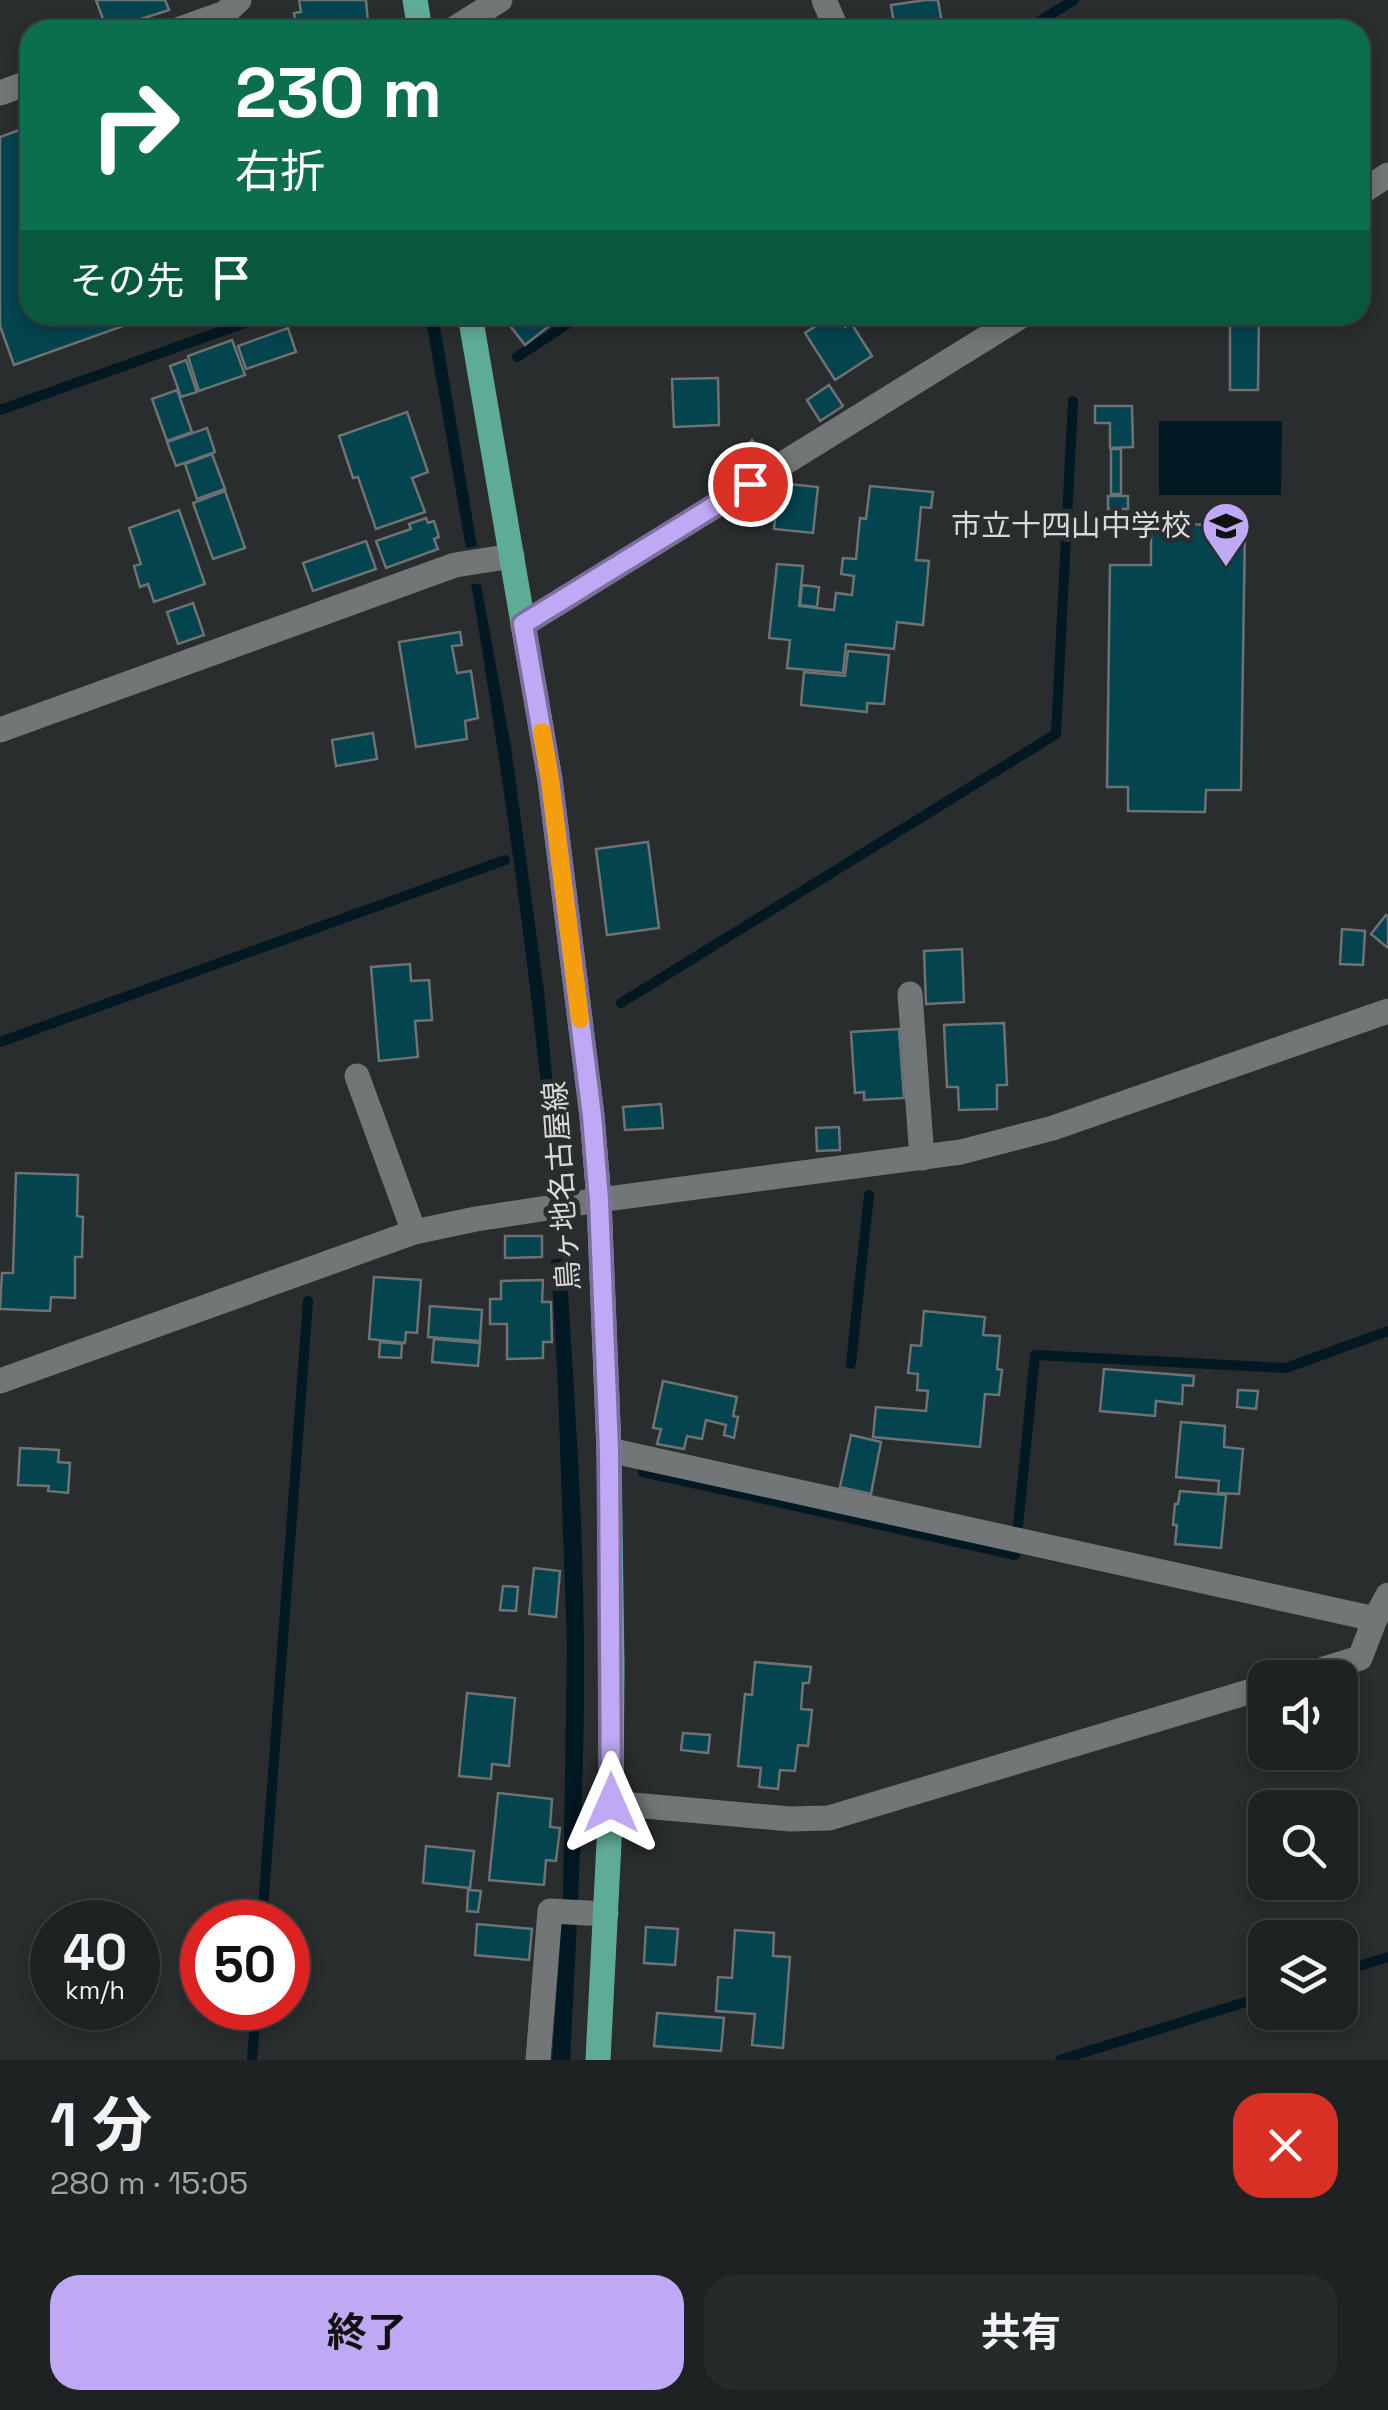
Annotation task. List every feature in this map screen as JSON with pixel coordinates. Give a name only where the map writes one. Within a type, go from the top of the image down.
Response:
[{"type":"main road","name":"鳥ヶ地名古屋線","points":[[472,325],[550,780],[599,1200],[609,1450],[611,1803],[596,1914],[598,2060]]},
{"type":"street","points":[[205,20],[225,13],[239,0]]},
{"type":"street","points":[[468,20],[500,0]]},
{"type":"street","points":[[523,624],[1007,325]]},
{"type":"street","points":[[0,730],[455,565],[512,556]]},
{"type":"street","points":[[910,994],[922,1158]]},
{"type":"street","points":[[0,1380],[414,1232],[599,1200],[962,1152],[1053,1128],[1388,1011]]},
{"type":"street","points":[[357,1076],[414,1232]]},
{"type":"street","points":[[609,1450],[1375,1619]]},
{"type":"street","points":[[1354,1660],[1360,1658],[1388,1595]]},
{"type":"street","points":[[611,1803],[790,1819],[829,1818],[1248,1692]]},
{"type":"street","points":[[538,2060],[550,1911],[596,1914]]},
{"type":"water","points":[[427,325],[440,325],[477,546],[466,548]]},
{"type":"water","points":[[1159,421],[1282,421],[1281,495],[1159,495]]},
{"type":"water","points":[[471,583],[481,585],[511,747],[544,991],[559,1150],[548,1151],[514,867]]},
{"type":"water","points":[[566,1258],[580,1508],[584,1708],[570,2060],[552,2060],[563,1899],[567,1647],[551,1260]]},
{"type":"building","points":[[96,0],[165,0],[169,10],[138,20],[103,20]]},
{"type":"building","points":[[299,0],[366,0],[368,20],[295,20],[294,13],[301,12]]},
{"type":"building","points":[[938,0],[941,20],[893,20],[891,5]]},
{"type":"building","points":[[20,130],[20,325],[126,325],[14,365],[0,326],[0,137]]},
{"type":"building","points":[[509,325],[548,325],[549,326],[525,345]]},
{"type":"building","points":[[817,325],[852,325],[872,356],[835,380],[805,333]]},
{"type":"building","points":[[1230,325],[1259,325],[1258,390],[1230,390]]},
{"type":"building","points":[[288,328],[296,352],[246,369],[238,346]]},
{"type":"building","points":[[232,340],[245,375],[199,391],[188,356]]},
{"type":"building","points":[[186,360],[197,392],[181,397],[170,366]]},
{"type":"building","points":[[718,378],[719,425],[674,427],[672,379]]},
{"type":"building","points":[[829,385],[843,406],[820,421],[807,400]]},
{"type":"building","points":[[177,390],[192,432],[167,441],[152,399]]},
{"type":"building","points":[[1095,406],[1132,406],[1133,447],[1110,448],[1110,423],[1095,423]]},
{"type":"building","points":[[407,412],[428,472],[412,478],[425,512],[376,529],[339,436]]},
{"type":"building","points":[[207,428],[215,452],[176,466],[167,442]]},
{"type":"building","points":[[752,440],[760,449],[735,476],[727,468]]},
{"type":"building","points":[[1111,449],[1121,449],[1121,494],[1111,494]]},
{"type":"building","points":[[212,454],[225,489],[197,499],[185,464]]},
{"type":"building","points":[[789,484],[818,487],[813,533],[774,529],[778,491]]},
{"type":"building","points":[[870,486],[933,492],[931,508],[921,507],[916,560],[929,561],[923,625],[897,622],[894,649],[846,644],[843,673],[787,668],[790,640],[769,638],[777,564],[803,566],[799,606],[834,610],[836,593],[852,595],[854,576],[841,574],[843,558],[856,559],[860,518],[866,519]]},
{"type":"building","points":[[225,491],[245,548],[213,559],[193,503]]},
{"type":"building","points":[[1108,496],[1128,496],[1128,509],[1108,509]]},
{"type":"building","points":[[179,510],[205,584],[154,602],[148,584],[140,587],[134,566],[141,564],[129,528]]},
{"type":"building","points":[[426,518],[428,523],[434,521],[438,549],[386,568],[376,541],[411,529],[409,524]]},
{"type":"building","points":[[1151,524],[1245,525],[1241,790],[1206,790],[1205,812],[1128,811],[1128,787],[1107,787],[1110,565],[1151,565]]},
{"type":"building","points":[[366,541],[376,569],[313,591],[303,563]]},
{"type":"building","points":[[802,585],[819,587],[817,607],[800,605]]},
{"type":"building","points":[[193,603],[204,635],[178,644],[167,612]]},
{"type":"building","points":[[460,632],[462,645],[452,646],[457,673],[471,671],[478,718],[465,721],[467,739],[416,747],[399,642]]},
{"type":"building","points":[[848,651],[889,655],[884,704],[867,703],[867,712],[801,705],[804,672],[845,676]]},
{"type":"building","points":[[373,733],[377,759],[336,766],[332,740]]},
{"type":"building","points":[[648,842],[659,928],[607,935],[596,849]]},
{"type":"building","points":[[1388,917],[1388,948],[1371,934]]},
{"type":"building","points":[[1342,929],[1365,931],[1363,965],[1340,964]]},
{"type":"building","points":[[962,949],[964,1002],[926,1004],[924,951]]},
{"type":"building","points":[[410,964],[411,981],[429,980],[432,1020],[415,1021],[418,1057],[379,1061],[371,967]]},
{"type":"building","points":[[1004,1023],[1007,1085],[997,1085],[997,1109],[959,1110],[958,1087],[947,1087],[944,1025]]},
{"type":"building","points":[[899,1029],[904,1098],[864,1100],[864,1092],[855,1093],[851,1032]]},
{"type":"building","points":[[661,1104],[663,1128],[625,1130],[623,1107]]},
{"type":"building","points":[[839,1127],[840,1150],[817,1151],[816,1128]]},
{"type":"building","points":[[16,1173],[78,1175],[77,1216],[83,1217],[82,1257],[75,1257],[75,1298],[51,1297],[50,1311],[0,1309],[2,1273],[13,1273]]},
{"type":"building","points":[[505,1236],[542,1236],[542,1257],[505,1258]]},
{"type":"building","points":[[374,1277],[421,1280],[417,1333],[406,1332],[405,1343],[369,1339]]},
{"type":"building","points":[[543,1280],[542,1302],[551,1302],[552,1342],[543,1342],[543,1358],[507,1359],[507,1324],[490,1324],[490,1299],[501,1299],[501,1281]]},
{"type":"building","points":[[430,1306],[482,1310],[480,1341],[428,1337]]},
{"type":"building","points":[[924,1311],[985,1317],[983,1335],[1000,1336],[999,1395],[985,1394],[980,1447],[873,1437],[876,1407],[926,1411],[928,1391],[917,1390],[918,1374],[908,1373],[911,1345],[921,1346]]},
{"type":"building","points":[[434,1339],[480,1343],[478,1366],[432,1362]]},
{"type":"building","points":[[380,1342],[402,1344],[401,1358],[379,1357]]},
{"type":"building","points":[[1104,1369],[1194,1376],[1193,1386],[1183,1385],[1182,1404],[1156,1401],[1155,1416],[1100,1411]]},
{"type":"building","points":[[663,1381],[737,1397],[734,1438],[724,1435],[726,1425],[706,1420],[702,1439],[687,1436],[684,1449],[657,1444],[661,1429],[653,1428]]},
{"type":"building","points":[[1238,1390],[1258,1391],[1256,1409],[1237,1407]]},
{"type":"building","points":[[1181,1422],[1225,1426],[1224,1447],[1243,1449],[1239,1494],[1218,1493],[1219,1481],[1176,1477]]},
{"type":"building","points":[[851,1435],[881,1442],[871,1494],[840,1487]]},
{"type":"building","points":[[20,1448],[59,1450],[58,1462],[70,1463],[68,1493],[48,1491],[49,1486],[18,1485]]},
{"type":"building","points":[[1180,1491],[1226,1495],[1221,1548],[1175,1544],[1177,1525],[1173,1525]]},
{"type":"building","points":[[534,1568],[560,1571],[556,1617],[529,1614]]},
{"type":"building","points":[[503,1586],[518,1587],[516,1611],[500,1610]]},
{"type":"building","points":[[755,1662],[811,1667],[809,1683],[803,1683],[801,1709],[812,1710],[808,1746],[798,1745],[795,1771],[780,1770],[778,1789],[759,1787],[761,1768],[738,1766],[745,1694],[752,1695]]},
{"type":"building","points":[[467,1693],[515,1698],[509,1766],[492,1764],[491,1779],[459,1776]]},
{"type":"building","points":[[683,1733],[710,1735],[708,1753],[681,1750]]},
{"type":"building","points":[[498,1793],[552,1799],[550,1827],[560,1828],[556,1861],[546,1860],[544,1885],[489,1880]]},
{"type":"building","points":[[426,1846],[474,1851],[470,1888],[423,1883]]},
{"type":"building","points":[[468,1890],[481,1891],[478,1912],[467,1911]]},
{"type":"building","points":[[477,1924],[532,1929],[529,1960],[475,1955]]},
{"type":"building","points":[[646,1927],[678,1929],[675,1965],[644,1963]]},
{"type":"building","points":[[735,1930],[774,1933],[773,1956],[790,1957],[783,2048],[752,2045],[755,2014],[716,2011],[718,1977],[732,1978]]},
{"type":"building","points":[[657,2013],[724,2018],[721,2051],[654,2046]]},
{"type":"waterway","points":[[1041,20],[1074,0]]},
{"type":"waterway","points":[[0,410],[239,325]]},
{"type":"waterway","points":[[517,357],[566,325]]},
{"type":"waterway","points":[[621,1003],[1056,734],[1073,401]]},
{"type":"waterway","points":[[0,1042],[505,860]]},
{"type":"waterway","points":[[851,1364],[869,1195]]},
{"type":"waterway","points":[[264,1900],[308,1301]]},
{"type":"waterway","points":[[1018,1526],[1035,1355],[1286,1368],[1388,1331]]},
{"type":"waterway","points":[[643,1472],[1015,1555]]},
{"type":"waterway","points":[[1358,1966],[1388,1957]]},
{"type":"waterway","points":[[1060,2060],[1248,2001]]},
{"type":"waterway","points":[[252,2060],[254,2030]]},
{"type":"slow traffic","points":[[542,732],[580,1019]]},
{"type":"place","name":"市立十四山中学校","points":[[1226,568]]},
{"type":"route","points":[[611,1803],[609,1450],[599,1200],[550,780],[523,624],[750,484]]}]
